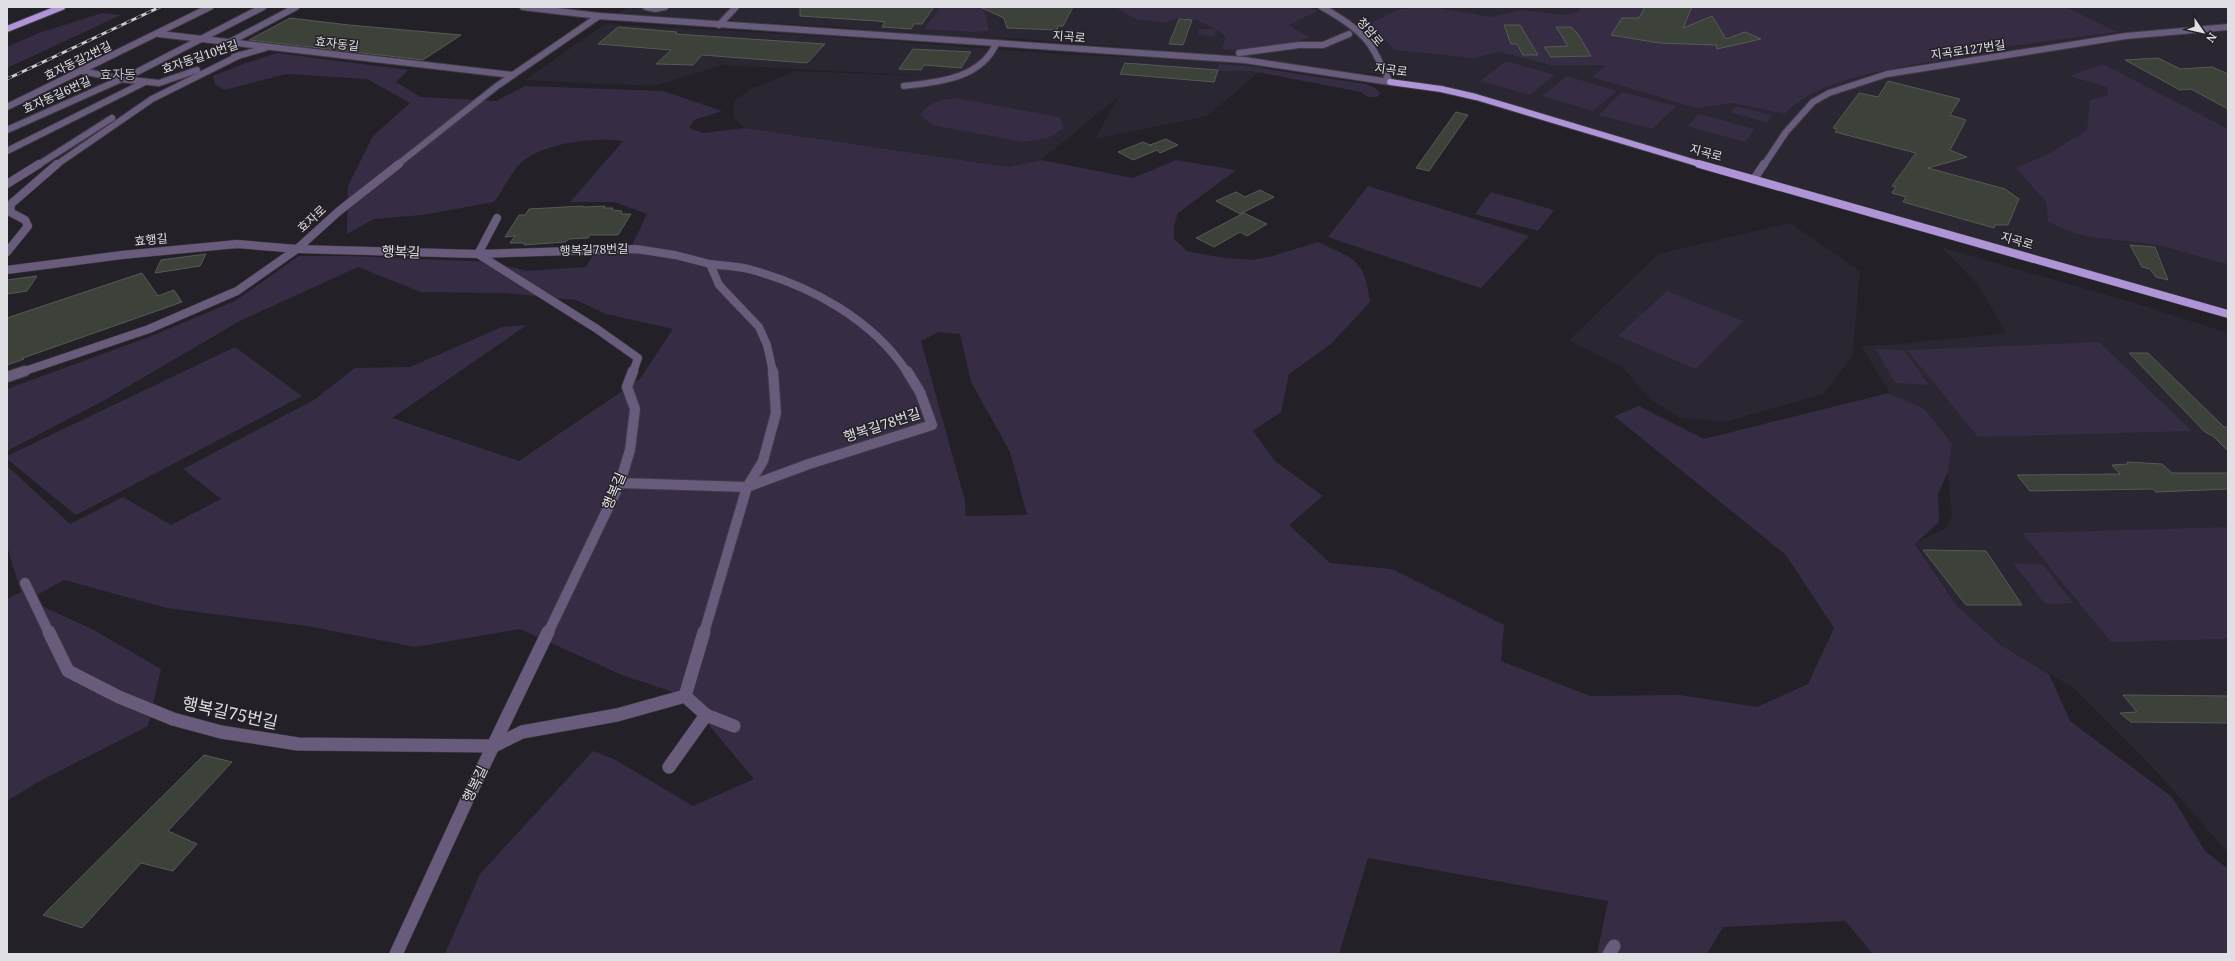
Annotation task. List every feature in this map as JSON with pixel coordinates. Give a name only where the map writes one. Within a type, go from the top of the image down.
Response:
[{"type":"main road","points":[[7,26],[44,7]]},
{"type":"main road","points":[[7,26],[48,7]]},
{"type":"main road","points":[[24,22],[62,7]]},
{"type":"main road","points":[[7,26],[24,22],[68,7]]},
{"type":"main road","name":"지곡로","points":[[1390,82],[1441,89],[1476,97],[1582,130],[2228,314]]},
{"type":"street","name":"효자동길2번길","points":[[7,107],[159,34],[210,7]]},
{"type":"street","name":"효자동길6번길","points":[[7,130],[120,80],[263,7]]},
{"type":"street","points":[[230,42],[296,7]]},
{"type":"street","name":"지곡로","points":[[523,7],[599,16],[719,25],[1244,60],[1390,82]]},
{"type":"street","points":[[646,7],[655,9],[665,7]]},
{"type":"street","points":[[719,25],[736,7]]},
{"type":"street","name":"청암로","points":[[1322,7],[1340,17],[1359,33],[1374,52],[1380,68],[1390,82]]},
{"type":"street","name":"효자로","points":[[7,377],[149,329],[219,300],[255,279],[297,249],[339,211],[463,112],[513,75],[599,16]]},
{"type":"street","name":"지곡로127번길","points":[[1754,178],[1786,132],[1815,100],[1866,80],[1940,64],[2126,36],[2228,27]]},
{"type":"street","name":"효자동길","points":[[159,34],[272,46],[454,70],[513,75]]},
{"type":"street","points":[[1239,53],[1292,45],[1323,45],[1349,34]]},
{"type":"street","points":[[904,86],[939,82],[972,71],[989,57],[996,44]]},
{"type":"street","name":"효자동길10번길","points":[[7,151],[144,82],[160,83],[240,55],[272,46]]},
{"type":"street","points":[[7,252],[28,226],[24,220],[10,212],[11,204],[57,164],[155,97],[240,55]]},
{"type":"street","points":[[82,71],[120,80],[144,82]]},
{"type":"street","points":[[7,184],[146,97],[155,97]]},
{"type":"street","points":[[478,254],[497,218]]},
{"type":"street","name":"효행길","points":[[7,270],[122,255],[216,245],[246,244],[297,249]]},
{"type":"street","name":"행복길","points":[[297,249],[478,254],[597,329],[638,358],[627,387],[635,409],[630,450],[620,483],[396,954]]},
{"type":"street","name":"행복길78번길","points":[[478,254],[636,249],[675,255],[710,264],[752,270],[807,290],[845,311],[881,339],[900,362],[918,388],[932,425],[809,464],[778,477],[747,487]]},
{"type":"street","points":[[685,696],[747,487],[763,461],[776,413],[774,377],[766,344],[759,328],[719,285],[710,264]]},
{"type":"street","points":[[620,483],[747,487]]},
{"type":"street","name":"행복길75번길","points":[[26,583],[68,671],[119,696],[173,719],[221,732],[298,744],[494,746]]},
{"type":"street","points":[[494,746],[522,732],[617,715],[685,696]]},
{"type":"street","points":[[685,696],[706,715],[734,726]]},
{"type":"street","points":[[668,767],[706,715]]},
{"type":"shaded area","points":[[627,7],[2228,7],[2228,313],[1769,183],[1478,95],[1401,78],[1246,57],[1011,38],[967,39],[839,27],[616,15]]},
{"type":"shaded area","points":[[940,7],[984,7],[989,31],[974,32],[924,29]]},
{"type":"shaded area","points":[[1115,7],[1308,7],[1317,11],[1289,25],[1310,38],[1260,51],[1222,49],[1226,37],[1217,29],[1213,37],[1198,34],[1199,29],[1216,29],[1196,20],[1178,18],[1166,23],[1136,19]]},
{"type":"shaded area","points":[[1433,7],[1491,17],[1521,10],[1565,15],[1577,12],[1581,7],[2065,7],[2118,32],[2011,46],[1970,41],[1980,54],[1905,66],[1849,79],[1823,89],[1802,100],[1785,114],[1733,103],[1696,108],[1592,77],[1606,65],[1550,65],[1500,52],[1472,58],[1395,50],[1369,24],[1400,9]]},
{"type":"shaded area","points":[[102,13],[121,15],[7,68],[7,47],[39,33]]},
{"type":"shaded area","points":[[605,24],[823,36],[1072,55],[1192,59],[1265,67],[1207,116],[1095,139],[1118,97],[1041,160],[1010,167],[745,128],[734,118],[733,102],[750,89],[796,71],[930,76],[723,65],[653,86],[525,80]]},
{"type":"shaded area","points":[[277,53],[408,70],[396,82],[421,97],[496,101],[525,86],[663,91],[722,111],[694,120],[689,128],[703,133],[745,128],[1009,167],[1041,160],[1133,178],[1176,160],[1236,170],[1178,213],[1174,225],[1174,239],[1187,251],[1218,257],[1251,260],[1269,257],[1318,242],[1356,262],[1361,268],[1368,288],[1370,302],[1331,344],[1289,374],[1281,412],[1253,431],[1275,461],[1323,496],[1289,525],[1330,563],[1392,569],[1504,625],[1501,661],[1590,696],[1680,695],[1757,707],[1808,684],[1834,628],[1786,555],[1614,416],[1639,406],[1704,439],[1889,393],[1925,409],[1952,444],[1948,472],[1938,494],[1939,522],[1915,544],[1957,606],[2001,645],[2049,674],[2070,721],[2172,797],[2205,851],[2228,869],[2228,954],[1873,954],[1845,921],[1723,927],[1707,954],[1597,954],[1608,901],[1368,858],[1339,954],[445,954],[480,874],[593,751],[614,759],[693,806],[754,779],[685,696],[622,675],[520,629],[415,647],[307,626],[167,608],[64,580],[28,600],[92,629],[161,669],[148,726],[38,782],[7,801],[7,599],[21,592],[7,546],[7,466],[70,524],[123,497],[171,525],[221,499],[183,469],[314,400],[355,368],[410,367],[502,327],[527,325],[392,418],[519,461],[640,379],[673,329],[606,314],[576,300],[506,293],[421,292],[358,267],[240,321],[103,401],[7,451],[7,389],[149,337],[235,301],[299,256],[350,256],[491,262],[527,271],[586,267],[593,255],[632,245],[647,214],[615,202],[570,202],[623,141],[581,141],[551,147],[525,159],[516,168],[494,202],[423,215],[374,219],[347,234],[348,186],[373,136],[410,103],[367,79],[286,74],[224,90],[215,84],[213,76]],"holes":[[[939,332],[960,334],[971,382],[1010,452],[1027,515],[966,516],[965,501],[921,341]]]},
{"type":"shaded area","points":[[1506,61],[1555,75],[1530,95],[1480,81]]},
{"type":"shaded area","points":[[1219,64],[1247,66],[1366,84],[1375,88],[1380,93],[1377,97],[1368,97],[1361,92],[1252,71],[1215,71]]},
{"type":"shaded area","points":[[2103,64],[2228,129],[2228,264],[2156,245],[2074,233],[2048,221],[2046,202],[2016,168],[2048,154],[2087,130],[2090,100],[2108,95],[2107,87],[2069,76]]},
{"type":"shaded area","points":[[1567,76],[1617,91],[1593,111],[1542,96]]},
{"type":"shaded area","points":[[1622,92],[1676,106],[1652,129],[1599,115]]},
{"type":"shaded area","points":[[955,98],[1059,117],[1064,128],[1048,138],[1023,142],[932,125],[920,115],[927,107],[935,102]]},
{"type":"shaded area","points":[[1736,106],[1772,115],[1767,122],[1731,113]]},
{"type":"shaded area","points":[[1699,114],[1755,129],[1745,142],[1687,126]]},
{"type":"shaded area","points":[[1368,186],[1529,236],[1481,288],[1328,237]]},
{"type":"shaded area","points":[[1491,192],[1554,210],[1538,231],[1475,214]]},
{"type":"shaded area","points":[[1790,223],[1860,271],[1852,357],[1823,394],[1725,422],[1679,417],[1651,400],[1622,367],[1569,340],[1658,254]]},
{"type":"shaded area","points":[[1941,247],[2138,304],[2228,333],[2228,853],[2160,775],[2075,689],[2001,645],[1957,606],[1915,543],[1946,528],[1952,516],[1948,472],[1952,444],[1925,409],[1890,393],[1861,346],[1889,345],[2006,333],[1979,286]]},
{"type":"shaded area","points":[[1667,291],[1743,321],[1696,369],[1618,336]]},
{"type":"shaded area","points":[[2099,342],[2192,431],[1978,437],[1907,350]]},
{"type":"shaded area","points":[[235,347],[302,396],[76,515],[7,459],[7,456]]},
{"type":"shaded area","points":[[1876,349],[1904,350],[1929,385],[1895,383]]},
{"type":"shaded area","points":[[2228,527],[2228,639],[2111,642],[2022,533]]},
{"type":"shaded area","points":[[2013,563],[2043,564],[2073,603],[2045,604]]},
{"type":"building","points":[[800,7],[934,7],[922,24],[914,24],[911,29],[882,27],[885,22],[877,21],[800,16]]},
{"type":"building","points":[[980,7],[1073,7],[1063,26],[1058,26],[1057,30],[1007,28],[1004,18]]},
{"type":"building","points":[[1645,7],[1692,7],[1683,28],[1712,16],[1726,39],[1745,32],[1761,39],[1717,49],[1716,45],[1659,43],[1611,35],[1622,18],[1639,18]]},
{"type":"building","points":[[290,18],[461,35],[423,60],[249,40]]},
{"type":"building","points":[[1179,19],[1192,20],[1183,45],[1169,44]]},
{"type":"building","points":[[1504,25],[1520,25],[1538,55],[1523,55],[1517,44],[1511,44]]},
{"type":"building","points":[[618,27],[677,32],[675,34],[825,44],[807,63],[702,55],[693,65],[656,64],[671,50],[598,44]]},
{"type":"building","points":[[1556,27],[1571,27],[1578,34],[1591,56],[1551,57],[1544,47],[1568,46]]},
{"type":"building","points":[[913,49],[971,52],[961,68],[924,65],[921,70],[899,69]]},
{"type":"building","points":[[2158,58],[2180,69],[2212,67],[2228,74],[2228,109],[2191,89],[2180,90],[2125,60]]},
{"type":"building","points":[[1125,63],[1218,70],[1214,82],[1120,74]]},
{"type":"building","points":[[1888,81],[1960,99],[1950,115],[1966,120],[1950,150],[1967,157],[1928,168],[2005,189],[2019,199],[2008,225],[1995,225],[1994,228],[1903,202],[1906,197],[1892,193],[1896,187],[1892,186],[1916,153],[1835,132],[1837,129],[1833,128],[1859,93],[1878,97]]},
{"type":"building","points":[[1456,112],[1468,115],[1429,171],[1416,168]]},
{"type":"building","points":[[1166,139],[1178,145],[1160,153],[1157,150],[1133,160],[1118,152],[1143,142],[1152,146],[1150,145]]},
{"type":"building","points":[[1260,190],[1274,197],[1240,214],[1216,201],[1236,192],[1245,197]]},
{"type":"building","points":[[605,206],[604,208],[613,208],[612,210],[622,211],[621,214],[631,214],[618,235],[590,235],[588,238],[569,239],[565,242],[524,245],[524,243],[510,243],[515,236],[505,237],[519,215],[525,215],[529,209]]},
{"type":"building","points":[[1244,213],[1267,224],[1247,236],[1240,232],[1214,247],[1196,238]]},
{"type":"building","points":[[2130,245],[2155,247],[2168,280],[2156,277],[2150,269],[2142,267]]},
{"type":"building","points":[[206,254],[200,266],[155,273],[161,260]]},
{"type":"building","points":[[142,273],[158,296],[174,290],[182,302],[7,365],[7,318]]},
{"type":"building","points":[[37,276],[27,291],[7,294],[7,280]]},
{"type":"building","points":[[2129,353],[2148,353],[2224,427],[2228,427],[2228,451],[2213,436],[2205,432]]},
{"type":"building","points":[[2127,462],[2162,464],[2172,473],[2228,473],[2228,489],[2156,492],[2153,489],[2030,491],[2017,475],[2120,474],[2112,465],[2128,464]]},
{"type":"building","points":[[1923,550],[1986,551],[2022,605],[1966,605]]},
{"type":"building","points":[[2123,695],[2228,696],[2228,723],[2131,722],[2120,713],[2137,712]]},
{"type":"building","points":[[204,755],[232,762],[168,831],[197,844],[173,871],[141,863],[82,928],[43,915]]},
{"type":"railway","points":[[7,79],[160,7]]},
{"type":"district","name":"효자동","points":[[118,74]]}]
